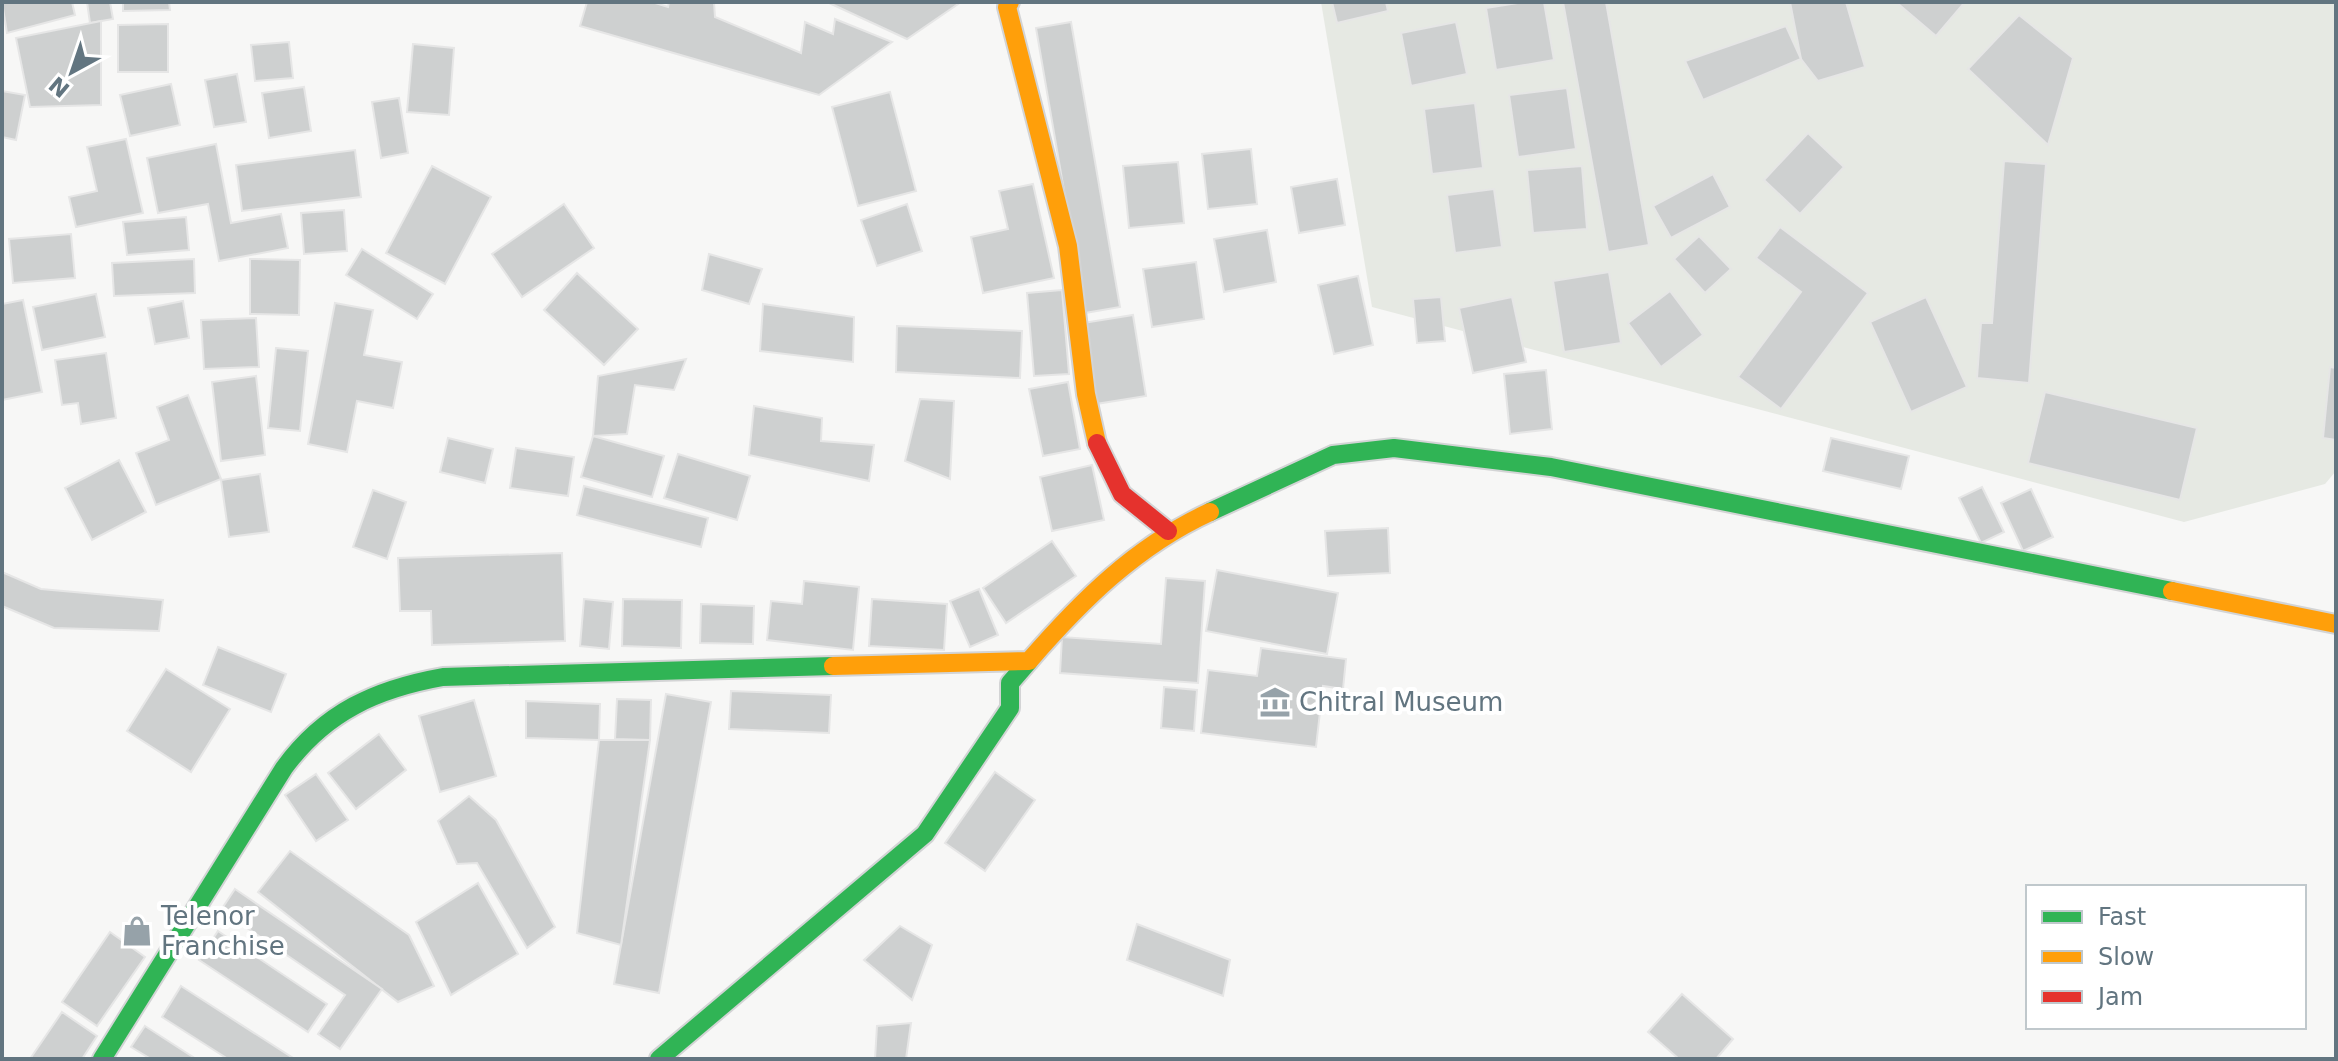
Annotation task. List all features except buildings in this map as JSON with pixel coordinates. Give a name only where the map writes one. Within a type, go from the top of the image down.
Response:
[{"type":"street","points":[[1010,2],[1007,7],[1074,281],[1081,376],[1103,461],[1132,508],[1168,531]]},
{"type":"street","points":[[659,1059],[925,834],[1010,708],[1010,683],[1081,601],[1168,531],[1333,455],[1394,448],[1551,467],[2336,624]]},
{"type":"street","points":[[102,1059],[138,1007],[211,880],[289,762],[320,727],[360,700],[401,683],[443,677],[1029,661]]},
{"type":"shaded area","points":[[1321,2],[2336,2],[2336,471],[2325,484],[2184,522],[1372,307]]},
{"type":"traffic: fast","points":[[1210,512],[1333,455],[1394,448],[1551,467],[2172,591]]},
{"type":"traffic: fast","points":[[659,1059],[925,834],[1010,708],[1010,683],[1029,661]]},
{"type":"traffic: fast","points":[[102,1059],[284,768],[317,732],[354,706],[396,688],[443,677],[833,666]]},
{"type":"traffic: slow","points":[[1010,2],[1007,7],[1068,246],[1086,394],[1097,443]]},
{"type":"traffic: slow","points":[[833,666],[1029,661],[1090,596],[1134,558],[1210,512]]},
{"type":"traffic: slow","points":[[2172,591],[2336,624]]},
{"type":"traffic: jam","points":[[1097,443],[1122,494],[1168,531]]},
{"type":"place","name":"Chitral Museum","points":[[1275,702]]},
{"type":"place","name":"Telenor Franchise","points":[[137,931]]}]
